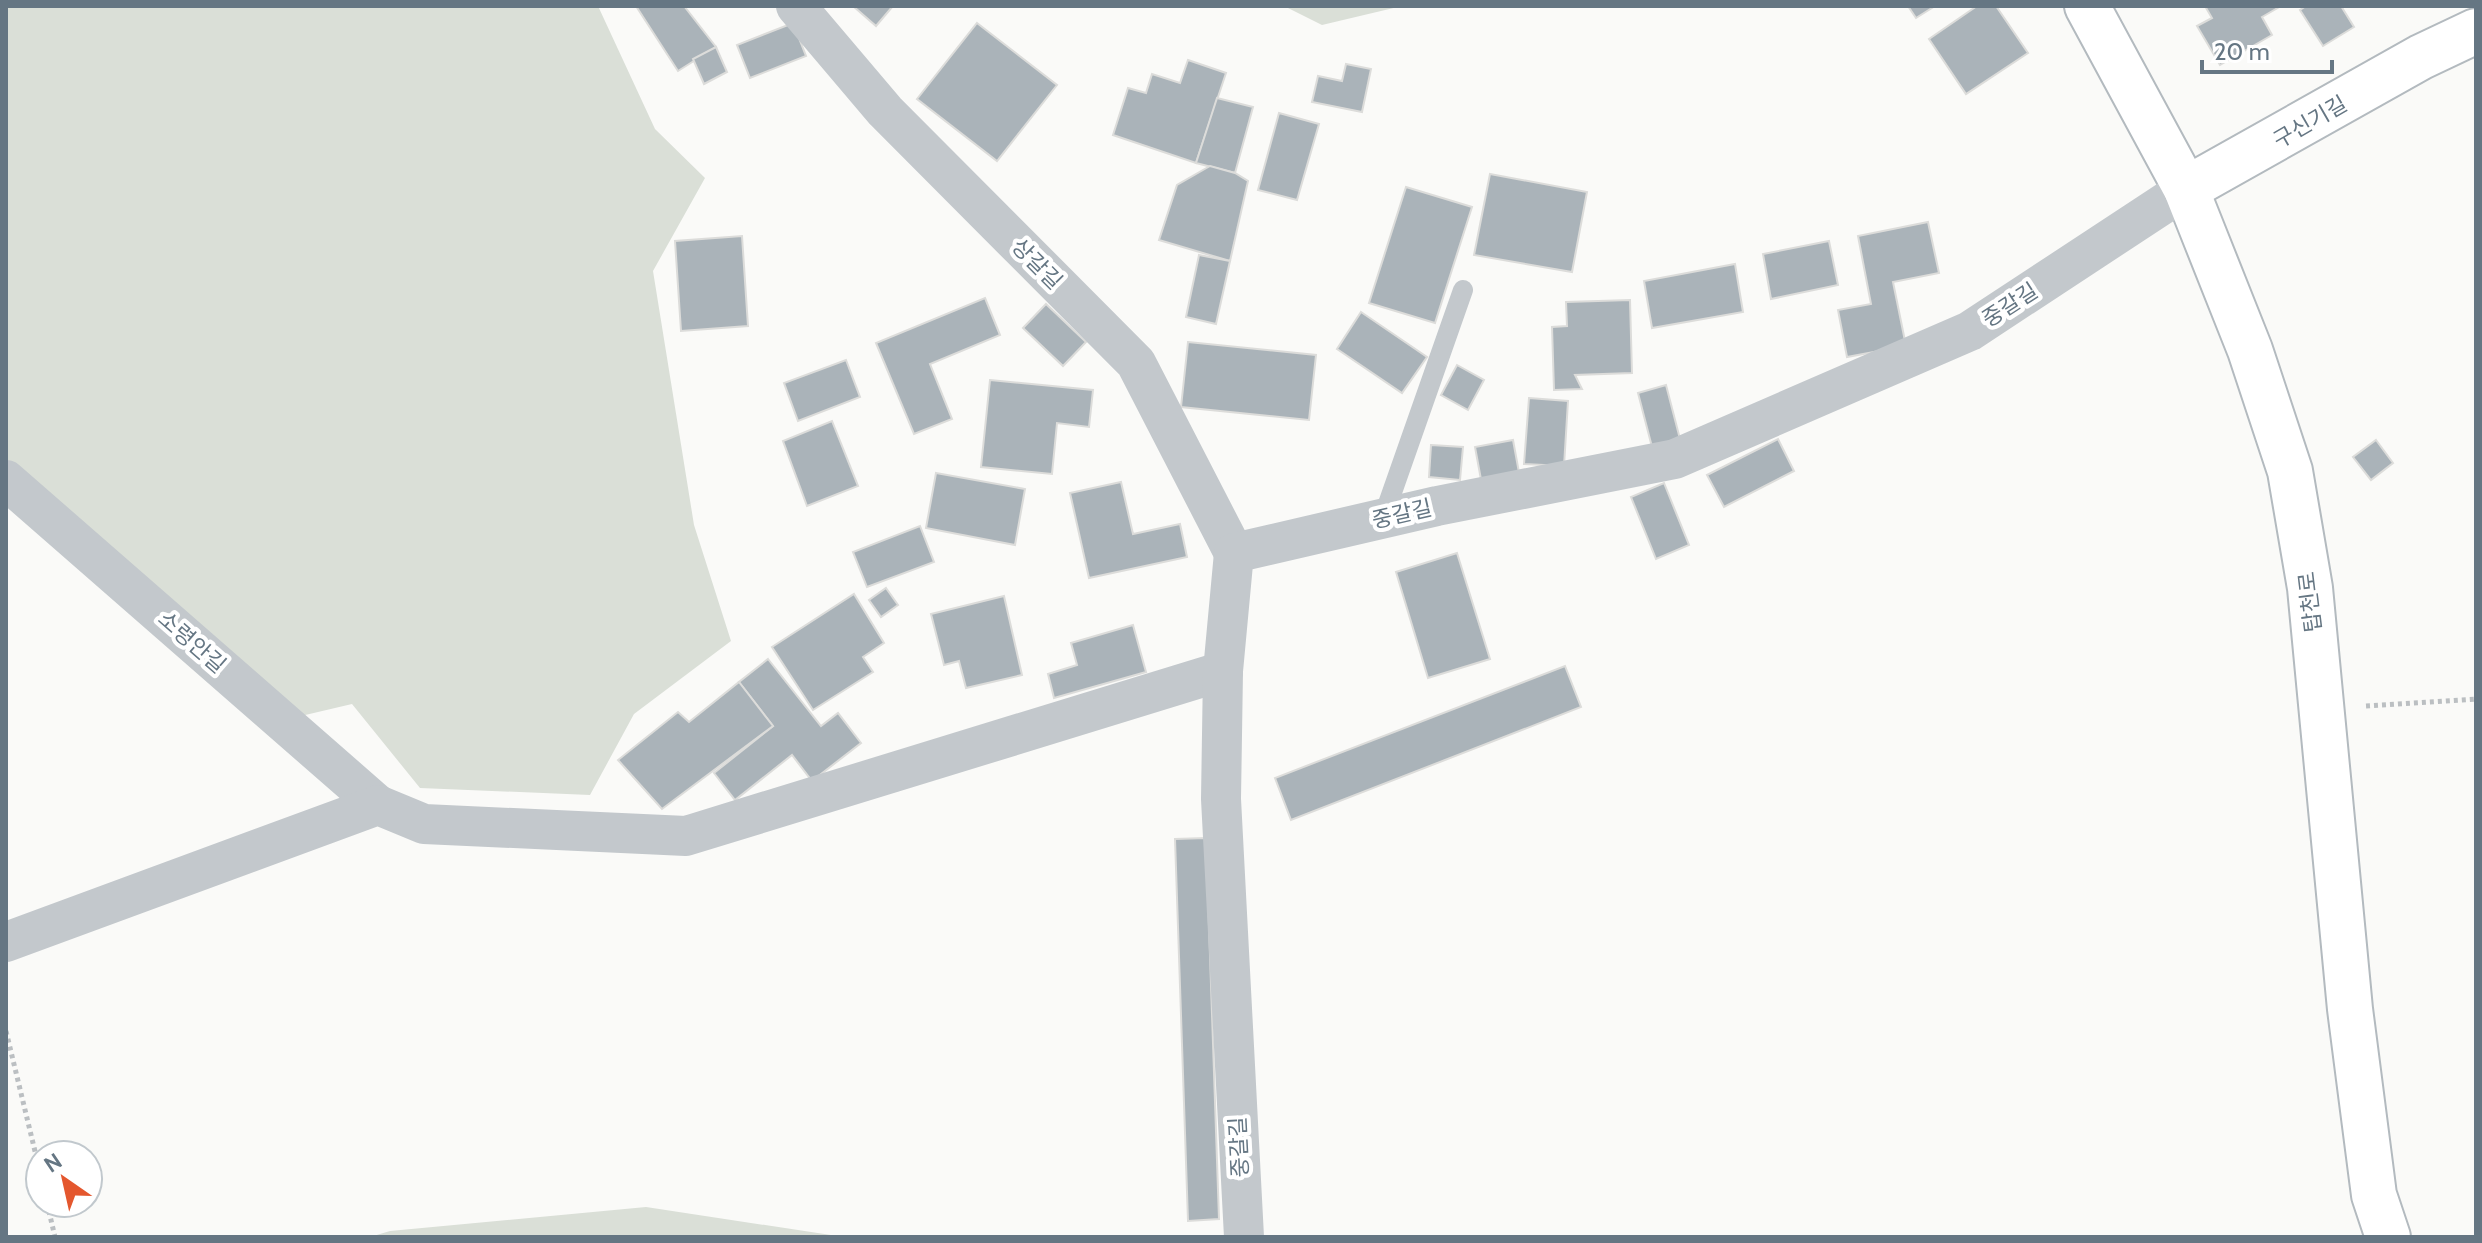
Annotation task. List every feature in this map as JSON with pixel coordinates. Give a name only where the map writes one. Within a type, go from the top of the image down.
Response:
[{"type":"main road","name":"탑천로","points":[[2087,6],[2186,189],[2250,350],[2290,471],[2310,588],[2350,1009],[2374,1195],[2388,1237]]},
{"type":"main road","name":"구신기길","points":[[2186,189],[2421,57],[2476,31]]},
{"type":"street","name":"상갈길","points":[[796,6],[885,111],[1136,363],[1234,553]]},
{"type":"street","name":"중갈길","points":[[1244,1237],[1221,799],[1223,671],[1234,553],[1383,518],[1675,459],[1970,331],[2186,189]]},
{"type":"street","name":"소령안길","points":[[6,480],[378,805],[424,824],[686,836],[1223,671]]},
{"type":"street","points":[[6,942],[378,805]]},
{"type":"lane","points":[[1383,518],[1463,290]]},
{"type":"path","points":[[2321,709],[2476,699]]},
{"type":"path","points":[[6,1031],[32,1139]]},
{"type":"shaded area","points":[[6,6],[598,6],[655,129],[705,178],[653,271],[694,525],[731,641],[634,714],[590,795],[420,788],[352,704],[301,716],[6,490]]},
{"type":"shaded area","points":[[1284,6],[1402,6],[1322,25]]},
{"type":"shaded area","points":[[646,1207],[844,1237],[370,1237],[390,1231]]},
{"type":"building","points":[[636,6],[684,6],[716,47],[678,71]]},
{"type":"building","points":[[853,6],[893,6],[876,26]]},
{"type":"building","points":[[1908,6],[1935,6],[1916,18]]},
{"type":"building","points":[[1977,6],[1996,6],[2028,53],[1966,94],[1929,39]]},
{"type":"building","points":[[2205,6],[2281,6],[2262,17],[2272,35],[2220,65],[2197,26],[2212,18]]},
{"type":"building","points":[[2306,6],[2341,6],[2354,27],[2323,46],[2300,10]]},
{"type":"building","points":[[793,23],[806,56],[750,78],[737,45]]},
{"type":"building","points":[[977,23],[1057,85],[997,161],[917,99]]},
{"type":"building","points":[[716,47],[727,72],[704,84],[693,59]]},
{"type":"building","points":[[1188,60],[1226,73],[1196,163],[1113,135],[1128,88],[1146,93],[1152,74],[1180,83]]},
{"type":"building","points":[[1346,64],[1371,69],[1362,112],[1312,102],[1318,76],[1342,81]]},
{"type":"building","points":[[1217,98],[1253,107],[1235,173],[1196,163]]},
{"type":"building","points":[[1279,113],[1319,124],[1297,200],[1258,190]]},
{"type":"building","points":[[1210,166],[1235,173],[1248,181],[1230,261],[1159,240],[1177,185]]},
{"type":"building","points":[[1490,174],[1587,192],[1572,272],[1474,255]]},
{"type":"building","points":[[1406,187],[1472,207],[1435,323],[1369,303]]},
{"type":"building","points":[[1928,222],[1939,273],[1893,282],[1906,346],[1847,357],[1838,310],[1871,304],[1858,236]]},
{"type":"building","points":[[742,236],[748,326],[681,331],[675,241]]},
{"type":"building","points":[[1829,241],[1838,285],[1771,299],[1763,254]]},
{"type":"building","points":[[1199,255],[1230,261],[1216,324],[1186,317]]},
{"type":"building","points":[[1735,264],[1743,312],[1652,328],[1644,281]]},
{"type":"building","points":[[985,298],[1000,335],[930,364],[952,419],[914,434],[876,343]]},
{"type":"building","points":[[1630,300],[1632,373],[1575,375],[1582,389],[1554,390],[1552,327],[1567,326],[1566,302]]},
{"type":"building","points":[[1046,304],[1086,342],[1063,366],[1023,328]]},
{"type":"building","points":[[1361,312],[1427,357],[1402,393],[1337,349]]},
{"type":"building","points":[[1188,342],[1316,355],[1309,420],[1181,407]]},
{"type":"building","points":[[846,360],[860,397],[798,421],[784,383]]},
{"type":"building","points":[[1457,365],[1484,380],[1468,410],[1441,395]]},
{"type":"building","points":[[990,380],[1093,390],[1089,427],[1057,423],[1052,474],[981,467]]},
{"type":"building","points":[[1666,385],[1680,439],[1652,447],[1638,393]]},
{"type":"building","points":[[1529,398],[1568,401],[1564,466],[1524,464]]},
{"type":"building","points":[[832,421],[858,486],[807,506],[783,441]]},
{"type":"building","points":[[1778,439],[1794,471],[1724,507],[1707,475]]},
{"type":"building","points":[[1513,440],[1520,478],[1482,485],[1475,447]]},
{"type":"building","points":[[2376,440],[2393,463],[2371,480],[2353,457]]},
{"type":"building","points":[[1431,445],[1463,447],[1460,480],[1429,477]]},
{"type":"building","points":[[936,473],[1025,489],[1015,545],[926,528]]},
{"type":"building","points":[[1121,482],[1133,534],[1180,524],[1187,557],[1089,578],[1070,493]]},
{"type":"building","points":[[1664,483],[1689,545],[1656,559],[1631,497]]},
{"type":"building","points":[[920,526],[934,562],[867,587],[853,552]]},
{"type":"building","points":[[1457,553],[1490,659],[1428,678],[1396,572]]},
{"type":"building","points":[[886,588],[898,605],[881,617],[869,600]]},
{"type":"building","points":[[854,594],[884,643],[863,657],[873,672],[813,710],[772,647]]},
{"type":"building","points":[[1004,596],[1022,675],[966,688],[959,661],[944,665],[931,614]]},
{"type":"building","points":[[1133,625],[1146,672],[1054,698],[1048,674],[1077,665],[1071,643]]},
{"type":"building","points":[[768,659],[821,726],[838,713],[861,743],[812,781],[792,755],[735,800],[714,773],[773,726],[739,682]]},
{"type":"building","points":[[1565,666],[1581,707],[1291,820],[1275,778]]},
{"type":"building","points":[[739,682],[773,726],[662,809],[618,760],[678,712],[689,722]]},
{"type":"building","points":[[1206,838],[1219,1219],[1188,1221],[1175,839]]}]
